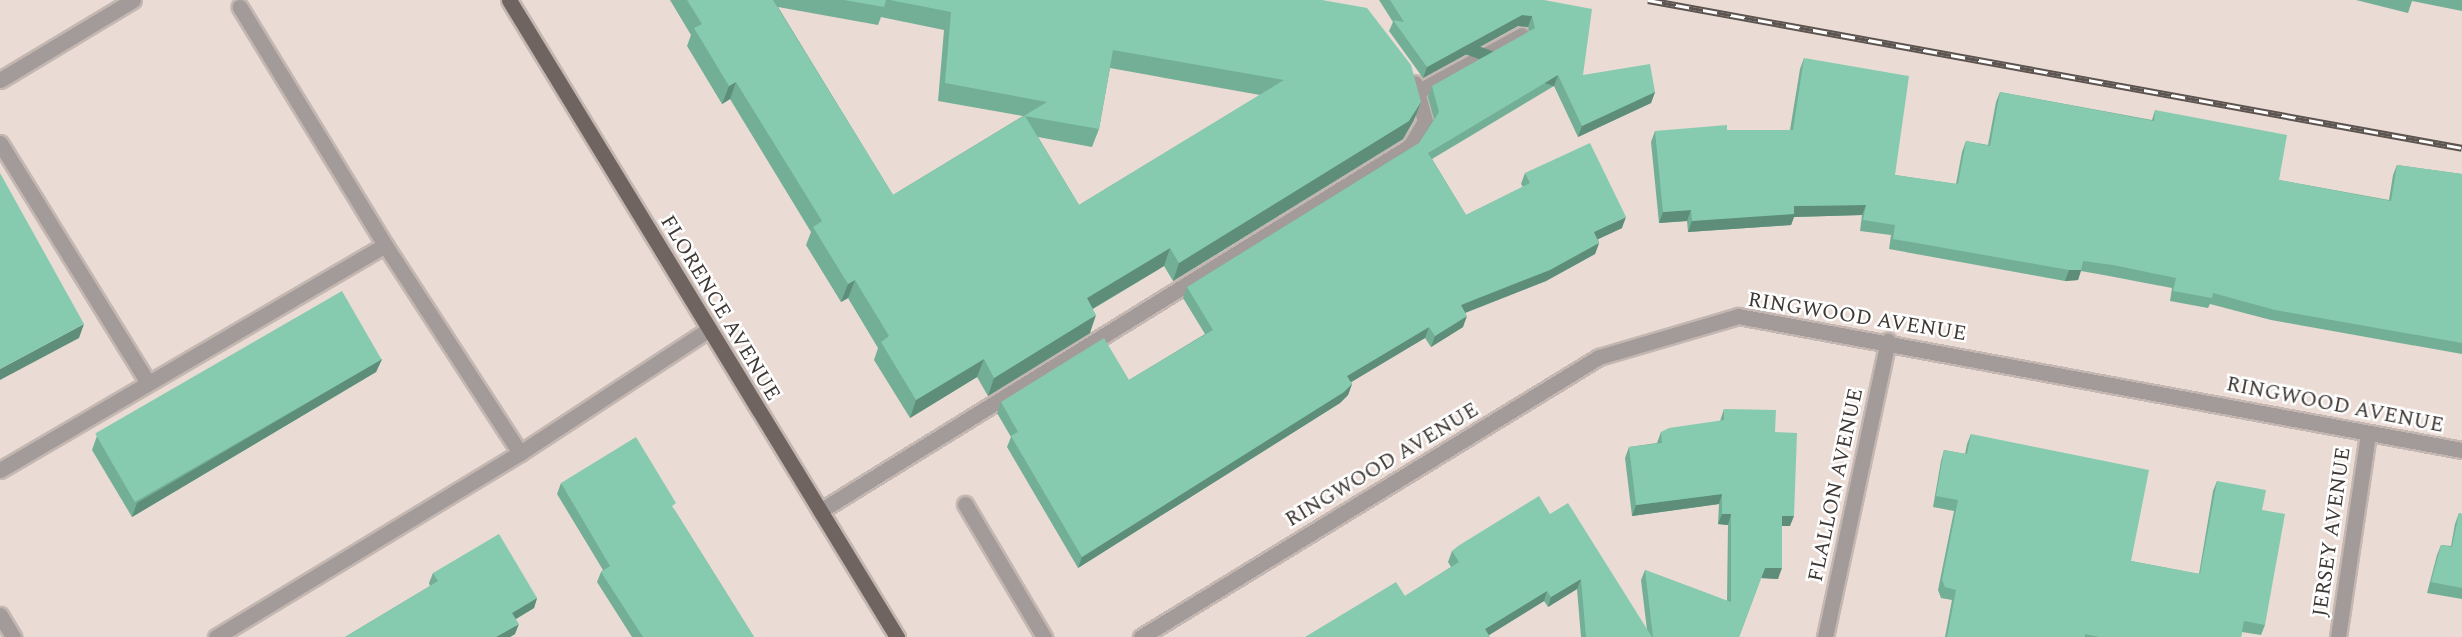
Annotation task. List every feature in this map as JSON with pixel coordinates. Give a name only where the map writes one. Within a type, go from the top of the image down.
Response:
[{"type":"main road","name":"FLORENCE AVENUE","points":[[509,0],[897,637]]},
{"type":"street","points":[[0,80],[133,0]]},
{"type":"street","points":[[240,7],[385,245],[520,453]]},
{"type":"street","points":[[1417,92],[1522,35]]},
{"type":"street","points":[[820,511],[1410,146],[1425,121],[1417,92],[1407,70]]},
{"type":"street","points":[[0,143],[147,381]]},
{"type":"street","points":[[0,470],[147,381],[385,245]]},
{"type":"street","name":"RINGWOOD AVENUE","points":[[1141,637],[1599,357],[1738,316],[1888,341],[2462,450]]},
{"type":"street","points":[[216,637],[520,453],[708,330]]},
{"type":"street","name":"FLALLON AVENUE","points":[[1825,637],[1888,341]]},
{"type":"street","name":"JERSEY AVENUE","points":[[2338,637],[2368,433]]},
{"type":"street","points":[[965,504],[1044,637]]},
{"type":"street","points":[[0,615],[13,637]]},
{"type":"building","points":[[687,0],[773,0],[893,195],[1047,102],[945,83],[951,12],[890,0],[1322,0],[1367,8],[1411,65],[1421,102],[1409,121],[1179,263],[1170,248],[1087,298],[1096,315],[994,378],[984,359],[916,400],[881,342],[889,336],[855,280],[848,284],[813,227],[822,221],[736,82],[729,86],[694,28],[702,24]],"holes":[[[1113,50],[1284,80],[1079,205],[1025,116],[1099,129]]]},
{"type":"building","points":[[844,0],[886,0],[884,7]]},
{"type":"building","points":[[1390,0],[1544,0],[1592,9],[1583,75],[1650,64],[1655,92],[1582,126],[1558,75],[1428,153],[1466,215],[1530,183],[1525,173],[1590,143],[1626,217],[1594,232],[1599,243],[1550,270],[1461,305],[1467,316],[1435,336],[1429,327],[1347,376],[1352,384],[1344,392],[1082,557],[1011,436],[1018,432],[1001,402],[1104,338],[1129,380],[1213,330],[1187,287],[1419,143],[1439,112],[1432,86],[1535,28],[1532,16],[1522,15],[1427,67],[1393,20],[1404,22]]},
{"type":"building","points":[[1804,58],[1909,76],[1895,175],[1958,184],[1966,141],[1990,146],[2000,92],[2154,121],[2155,110],[2287,135],[2279,180],[2391,201],[2397,165],[2462,174],[2462,343],[2275,310],[2213,293],[2212,298],[2173,291],[2176,278],[2113,265],[2083,261],[2081,270],[2069,270],[1893,239],[1895,225],[1863,220],[1866,205],[1794,206],[1794,214],[1692,221],[1691,210],[1663,212],[1655,131],[1727,125],[1727,130],[1793,130]]},
{"type":"building","points":[[0,173],[84,324],[0,369]]},
{"type":"building","points":[[342,291],[382,359],[135,502],[95,434]]},
{"type":"building","points":[[1724,409],[1776,410],[1775,432],[1797,433],[1794,516],[1782,516],[1782,568],[1765,568],[1739,637],[1653,637],[1645,570],[1731,602],[1731,514],[1722,514],[1722,494],[1636,505],[1629,447],[1662,443],[1661,432],[1669,428],[1724,420]]},
{"type":"building","points":[[1971,434],[2149,470],[2131,561],[2200,574],[2217,481],[2266,490],[2262,510],[2285,514],[2265,625],[2244,621],[2241,637],[2099,637],[2085,634],[2085,637],[1947,637],[1956,590],[1945,587],[1942,580],[1958,500],[1936,496],[1944,450],[1967,454]]},
{"type":"building","points":[[636,437],[676,503],[672,506],[754,637],[643,637],[601,572],[610,566],[561,483]]},
{"type":"building","points":[[1539,496],[1550,514],[1568,503],[1652,637],[1586,637],[1581,579],[1551,597],[1547,591],[1485,629],[1490,637],[1305,637],[1396,582],[1405,596],[1459,562],[1452,551],[1458,546]]},
{"type":"building","points":[[2459,513],[2462,514],[2462,588],[2431,582],[2441,545],[2452,547]]},
{"type":"building","points":[[499,534],[537,598],[512,613],[519,624],[496,637],[345,637],[438,581],[433,573]]},
{"type":"railway","points":[[1648,0],[2462,148]]}]
